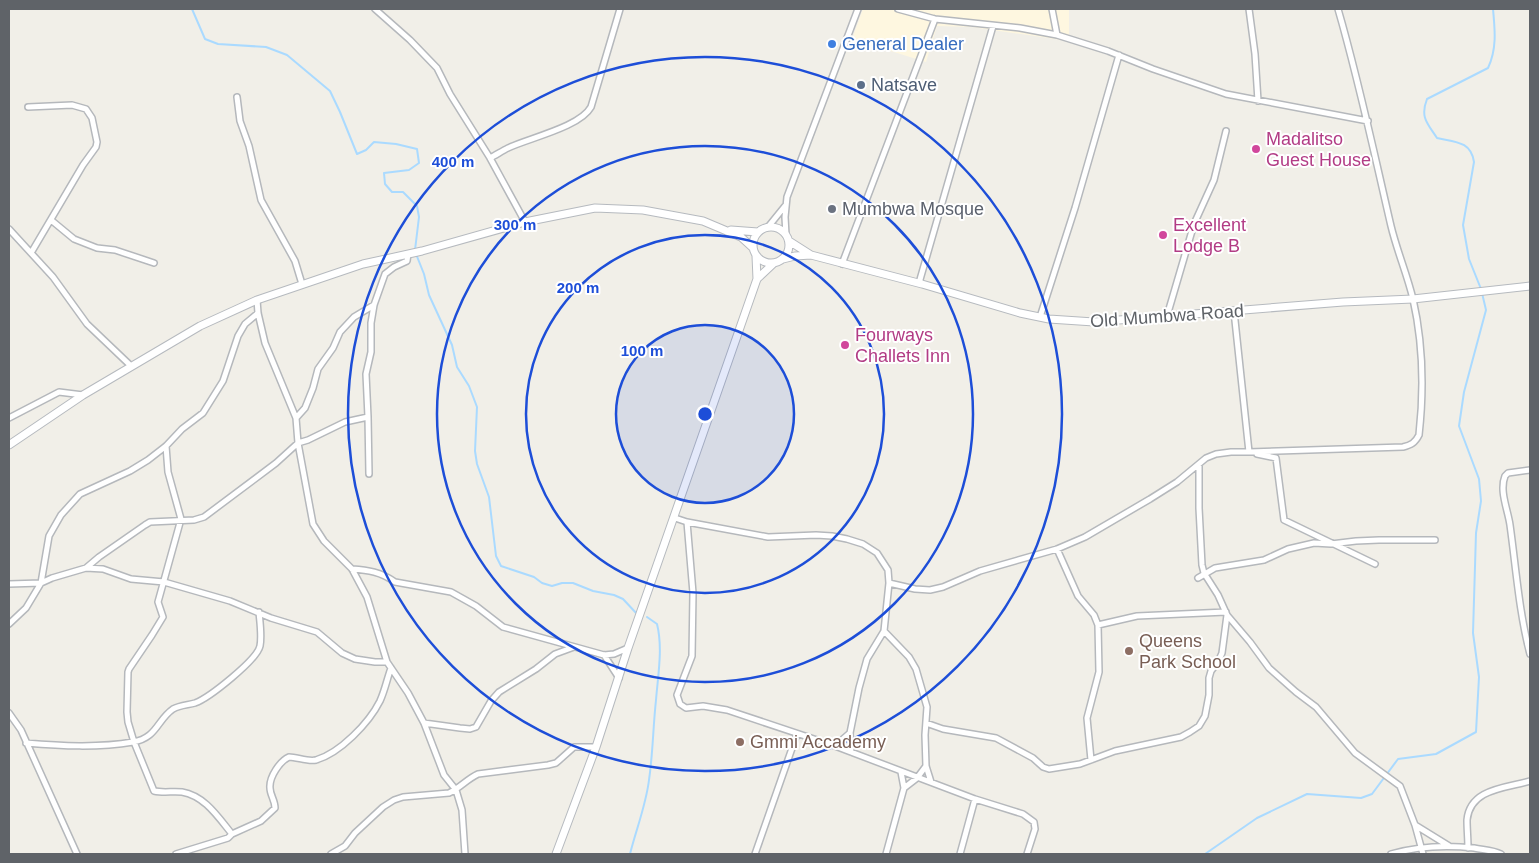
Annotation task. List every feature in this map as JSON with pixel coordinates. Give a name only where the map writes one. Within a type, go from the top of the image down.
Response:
[{"type":"main road","points":[[9,445],[83,395],[200,326],[257,300],[363,264],[411,254],[525,222],[595,208],[634,210],[703,221],[741,237],[753,248],[756,256],[757,279],[628,648],[596,747],[556,854]]},
{"type":"main road","points":[[726,230],[758,232],[768,227],[778,228],[787,238],[811,255]]},
{"type":"main road","points":[[753,248],[755,236],[758,232]]},
{"type":"main road","points":[[783,259],[789,250],[787,238]]},
{"type":"main road","name":"Old Mumbwa Road","points":[[811,255],[1040,317],[1068,321],[1094,322],[1343,302],[1413,299],[1530,286]]},
{"type":"main road","points":[[757,279],[774,263],[783,259],[811,255]]},
{"type":"main road","points":[[756,256],[764,263],[774,263]]},
{"type":"street","points":[[375,9],[410,40],[437,68],[525,222]]},
{"type":"street","points":[[490,158],[508,148],[572,123],[586,115],[591,107],[620,9]]},
{"type":"street","points":[[787,238],[786,197],[858,9]]},
{"type":"street","points":[[898,9],[935,19],[1020,28],[1057,35],[1119,55],[1217,91],[1258,101],[1368,121]]},
{"type":"street","points":[[1052,9],[1057,35]]},
{"type":"street","points":[[1248,9],[1255,54],[1258,101]]},
{"type":"street","points":[[889,583],[915,589],[930,590],[943,587],[980,571],[1057,549],[1085,536],[1150,499],[1177,482],[1206,458],[1216,454],[1403,447],[1411,445],[1416,440],[1419,435],[1421,420],[1421,349],[1413,299],[1392,228],[1368,121],[1338,9]]},
{"type":"street","points":[[842,264],[935,19]]},
{"type":"street","points":[[919,283],[992,26]]},
{"type":"street","points":[[1040,317],[1075,208],[1119,55]]},
{"type":"street","points":[[238,98],[240,121],[249,146],[261,200],[295,261],[302,284]]},
{"type":"street","points":[[28,107],[78,106],[86,109],[92,118],[97,142],[96,147],[31,253]]},
{"type":"street","points":[[1167,316],[1196,218],[1214,180],[1226,131]]},
{"type":"street","points":[[768,227],[785,206]]},
{"type":"street","points":[[51,220],[74,239],[98,248],[115,250],[154,263]]},
{"type":"street","points":[[9,230],[53,277],[87,324],[130,366]]},
{"type":"street","points":[[369,474],[366,374],[371,352],[371,324],[374,305],[385,274],[407,261],[411,254]]},
{"type":"street","points":[[257,300],[265,343],[296,418],[298,444],[313,524],[324,541],[352,569],[366,597],[387,662],[424,723],[444,775],[456,790],[462,810],[465,854]]},
{"type":"street","points":[[296,418],[305,408],[318,370],[333,348],[340,332],[354,317],[374,305]]},
{"type":"street","points":[[1234,311],[1249,452]]},
{"type":"street","points":[[9,624],[26,608],[41,583],[49,536],[56,521],[74,499],[83,492],[130,472],[166,446],[182,429],[203,413],[223,382],[238,336],[245,324],[258,313]]},
{"type":"street","points":[[9,418],[59,392],[83,395]]},
{"type":"street","points":[[86,568],[145,524],[181,519],[194,520],[204,517],[276,463],[298,444],[345,422],[368,417]]},
{"type":"street","points":[[166,446],[168,472],[181,519],[158,602],[163,617],[129,669],[126,712],[134,742],[154,791],[176,791],[193,795],[206,803],[232,834]]},
{"type":"street","points":[[1249,452],[1276,458],[1284,520],[1375,564]]},
{"type":"street","points":[[1199,464],[1200,549],[1204,573],[1218,595],[1226,613],[1269,668],[1316,707],[1355,753],[1396,782],[1402,791],[1415,825],[1423,854]]},
{"type":"street","points":[[1530,470],[1508,473],[1502,486],[1509,520],[1521,611],[1530,654]]},
{"type":"street","points":[[674,518],[768,537],[832,536],[862,544],[877,553],[888,570],[889,583],[884,631],[868,659],[859,688],[850,733],[852,752]]},
{"type":"street","points":[[687,522],[693,593],[692,656],[677,695],[682,706],[686,708],[703,706],[727,710],[835,746],[975,799],[1023,814],[1034,822],[1035,829],[1027,854]]},
{"type":"street","points":[[1198,578],[1215,568],[1264,560],[1288,549],[1314,543],[1435,540]]},
{"type":"street","points":[[1057,549],[1078,596],[1094,615],[1098,625],[1099,672],[1087,718],[1091,760]]},
{"type":"street","points":[[9,584],[41,583],[86,568],[103,569],[131,579],[164,582],[220,598],[271,618],[317,632],[342,653],[355,659],[387,662]]},
{"type":"street","points":[[352,569],[370,570],[388,576],[395,582],[451,592],[476,606],[503,627],[604,655],[614,654],[628,648]]},
{"type":"street","points":[[26,743],[72,746],[134,742],[153,732],[173,710],[196,703],[239,673],[249,662],[260,648],[259,612]]},
{"type":"street","points":[[1098,625],[1138,616],[1226,613]]},
{"type":"street","points":[[926,723],[943,729],[996,738],[1033,758],[1043,768],[1049,769],[1080,764],[1115,751],[1181,737],[1199,726],[1205,716],[1209,695],[1208,678],[1222,653],[1226,613]]},
{"type":"street","points":[[884,631],[913,663],[926,707],[926,766],[931,782]]},
{"type":"street","points":[[424,723],[470,729],[476,726],[491,701],[499,692],[536,669],[555,654],[574,646]]},
{"type":"street","points":[[604,655],[619,678]]},
{"type":"street","points":[[176,854],[228,838],[232,834],[261,821],[274,808],[274,797],[270,787],[271,779],[282,761],[289,757],[311,760],[337,749],[368,719],[380,701],[391,668]]},
{"type":"street","points":[[9,712],[21,730],[77,854]]},
{"type":"street","points":[[835,746],[850,733]]},
{"type":"street","points":[[755,854],[797,734]]},
{"type":"street","points":[[331,854],[345,846],[355,833],[383,807],[394,800],[403,797],[437,795],[456,790],[478,774],[548,765],[556,763],[574,747],[596,747]]},
{"type":"street","points":[[904,788],[917,778],[926,766]]},
{"type":"street","points":[[886,854],[904,788],[901,772]]},
{"type":"street","points":[[1468,848],[1468,815],[1477,799],[1487,792],[1530,780]]},
{"type":"street","points":[[960,854],[975,799]]},
{"type":"street","points":[[1415,825],[1449,846]]},
{"type":"street","points":[[1391,854],[1421,847],[1449,846],[1493,851],[1501,854]]},
{"type":"shaded area","points":[[863,9],[1069,9],[1069,41],[972,27],[937,26],[926,62],[852,39]]},
{"type":"waterway","points":[[192,9],[205,39],[218,44],[266,47],[287,55],[330,91],[357,154],[366,150],[374,142],[396,144],[417,149],[419,163],[409,170],[384,173],[385,184],[392,192],[403,192],[417,206],[419,217],[415,250]]},
{"type":"waterway","points":[[1481,289],[1469,259],[1463,225],[1474,162],[1472,155],[1466,146],[1437,138],[1426,120],[1424,111],[1427,99],[1488,68],[1494,47],[1493,9]]},
{"type":"waterway","points":[[416,254],[424,274],[429,295],[452,345],[457,367],[469,386],[477,407],[475,451],[477,464],[489,497],[496,556],[501,566],[534,577],[542,583],[552,586],[562,583],[573,583],[593,591],[614,595],[623,599],[637,614]]},
{"type":"waterway","points":[[1205,854],[1257,818],[1307,794],[1361,798],[1372,794],[1398,759],[1436,754],[1476,732],[1479,677],[1473,633],[1476,533],[1481,501],[1479,479],[1459,426],[1464,392],[1486,310],[1482,293]]},
{"type":"waterway","points":[[630,854],[648,789],[660,662],[660,642],[657,624],[647,617]]},
{"type":"place","name":"General Dealer","points":[[832,44]]},
{"type":"place","name":"Natsave","points":[[861,85]]},
{"type":"place","name":"Madalitso Guest House","points":[[1256,149]]},
{"type":"place","name":"Mumbwa Mosque","points":[[832,209]]},
{"type":"place","name":"Excellent Lodge B","points":[[1163,235]]},
{"type":"place","name":"Fourways Challets Inn","points":[[845,345]]},
{"type":"place","name":"Queens Park School","points":[[1129,651]]},
{"type":"place","name":"Gmmi Accademy","points":[[740,742]]}]
